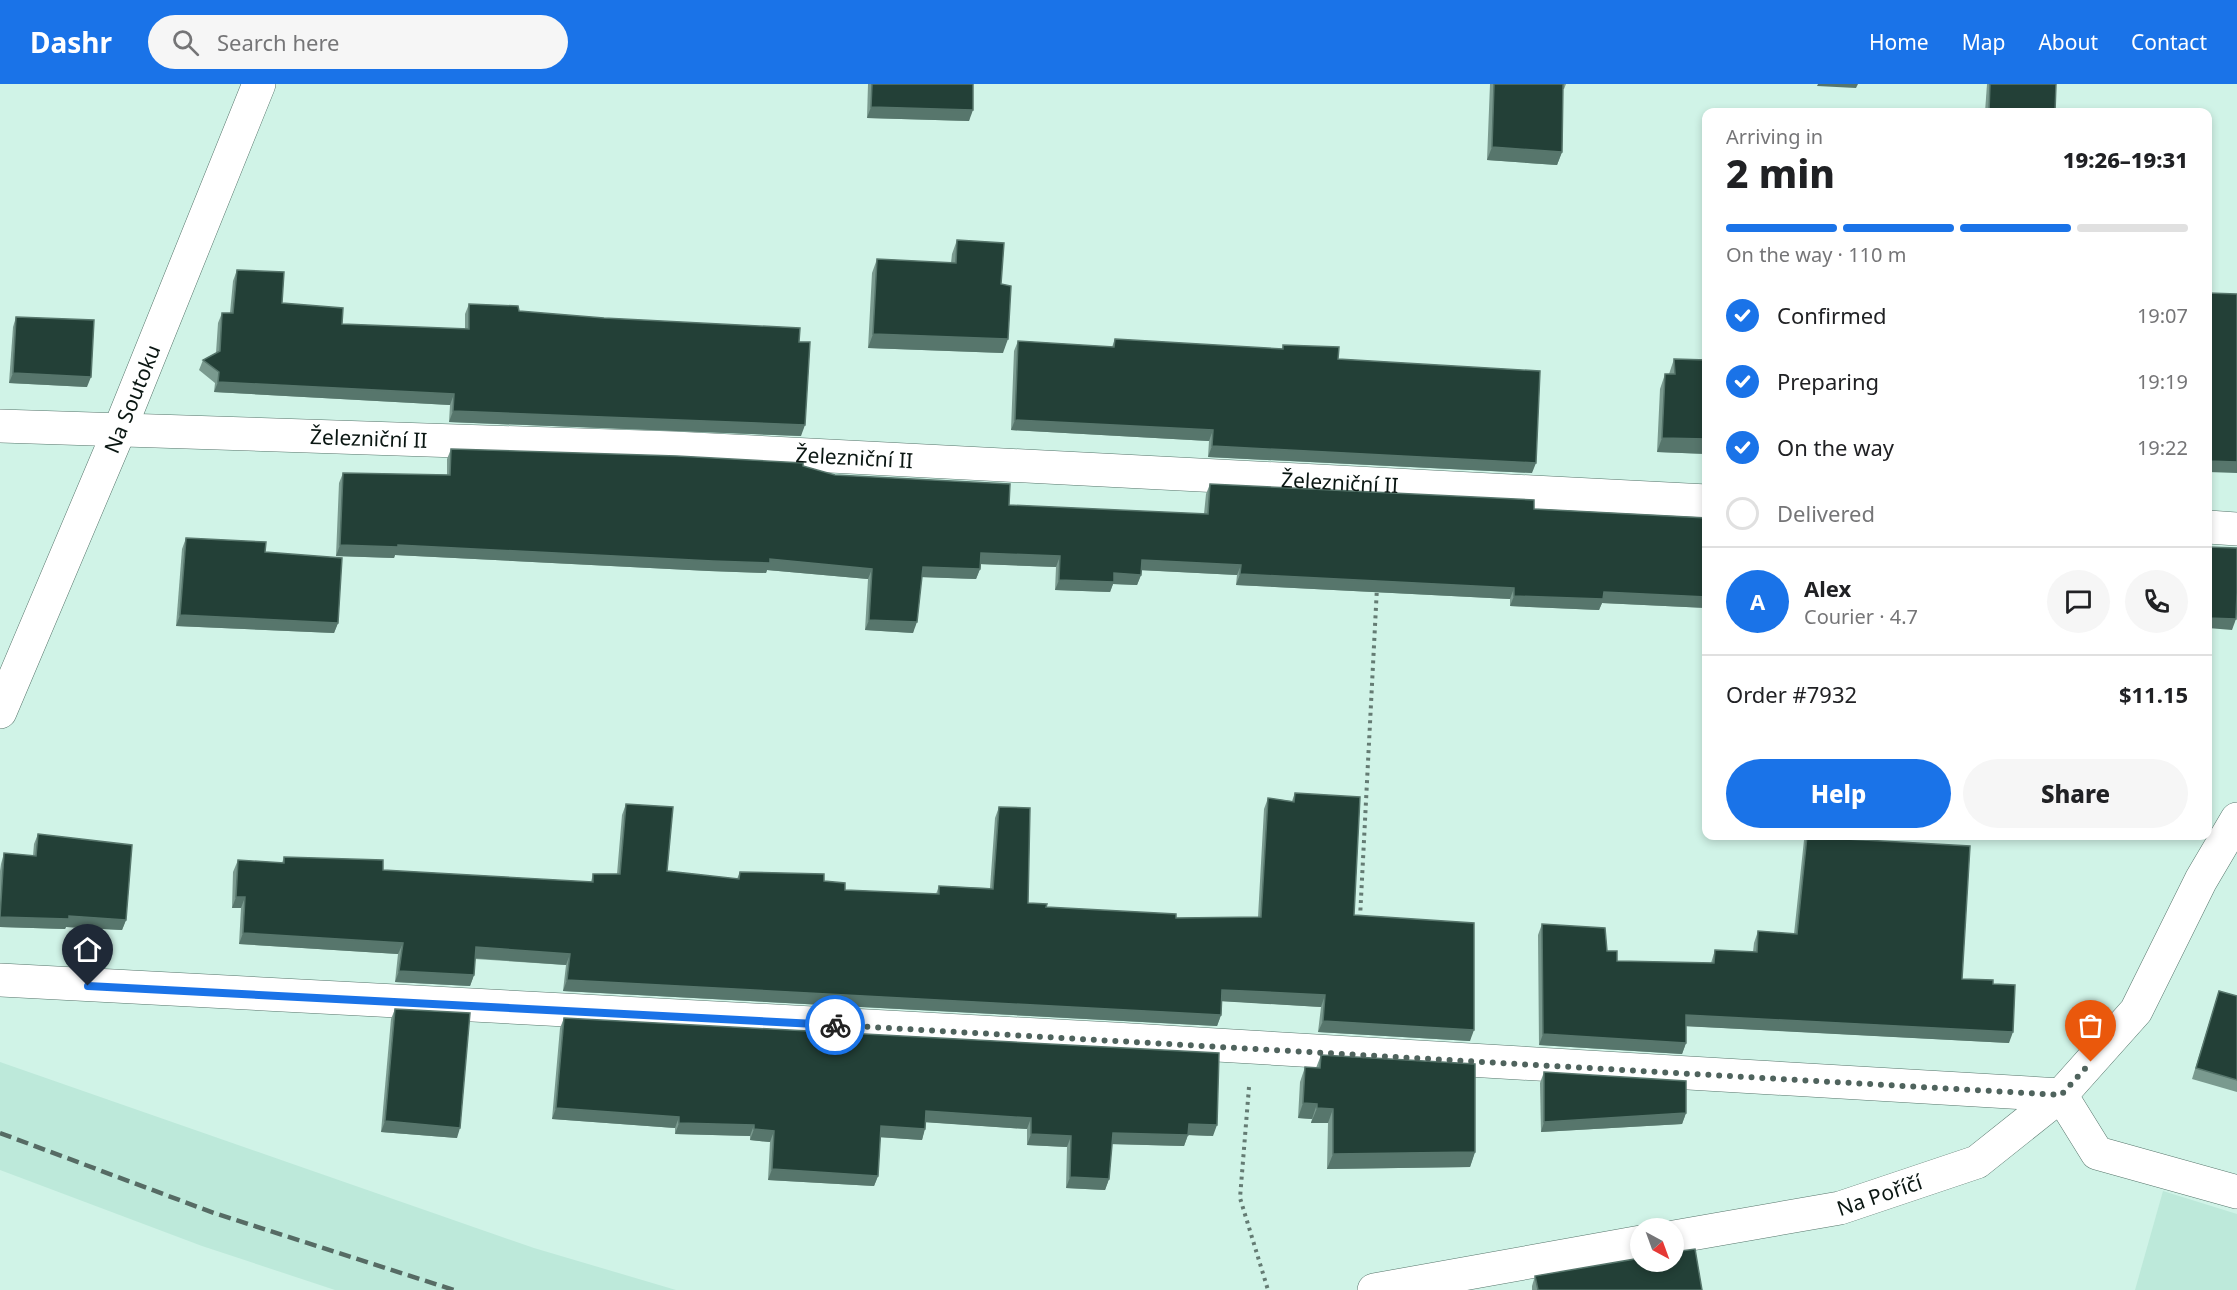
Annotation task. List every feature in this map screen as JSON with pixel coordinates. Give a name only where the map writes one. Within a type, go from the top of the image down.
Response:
[{"type":"street","name":"Na Soutoku","points":[[0,712],[119,431],[259,84]]},
{"type":"street","name":"Železniční II","points":[[0,426],[674,448],[1702,501]]},
{"type":"street","points":[[2212,527],[2237,529]]},
{"type":"street","name":"Na Poříčí","points":[[1684,1235],[1839,1208],[1977,1162],[2061,1095],[2136,1011],[2201,880],[2237,819]]},
{"type":"street","points":[[0,980],[1252,1047],[2061,1095],[2097,1153],[2237,1192]]},
{"type":"street","points":[[1374,1290],[1630,1244]]},
{"type":"path","points":[[1359,923],[1377,580]]},
{"type":"path","points":[[1252,1047],[1240,1198],[1268,1290]]},
{"type":"shaded area","points":[[0,1062],[534,1248],[676,1290],[335,1290],[202,1246],[0,1170]]},
{"type":"shaded area","points":[[2163,1191],[2237,1214],[2237,1290],[2135,1290]]},
{"type":"building","points":[[872,84],[973,84],[973,110],[871,107]]},
{"type":"building","points":[[1494,84],[1563,84],[1562,152],[1492,147]]},
{"type":"building","points":[[1990,84],[2056,84],[2055,108],[1989,108]]},
{"type":"building","points":[[957,240],[1004,243],[1001,284],[1011,286],[1008,339],[873,334],[877,259],[956,263]]},
{"type":"building","points":[[237,270],[284,272],[282,303],[343,308],[342,324],[469,329],[469,304],[518,306],[519,311],[604,318],[800,328],[799,342],[810,342],[805,425],[453,411],[454,394],[218,382],[219,372],[203,360],[220,351],[222,313],[233,313]]},
{"type":"building","points":[[2212,293],[2237,294],[2237,462],[2212,461]]},
{"type":"building","points":[[16,317],[94,320],[91,377],[13,373]]},
{"type":"building","points":[[1115,339],[1283,349],[1283,345],[1339,347],[1338,359],[1540,371],[1536,463],[1212,446],[1213,430],[1015,420],[1018,341],[1114,347]]},
{"type":"building","points":[[1674,359],[1702,360],[1702,439],[1662,438],[1665,374],[1675,374]]},
{"type":"building","points":[[451,449],[677,456],[803,463],[803,466],[835,475],[1010,484],[1009,505],[1208,514],[1210,484],[1534,500],[1534,509],[1702,518],[1702,597],[1604,592],[1603,599],[1514,596],[1514,588],[1240,574],[1241,565],[1142,560],[1141,575],[1114,573],[1114,582],[1059,580],[1060,556],[981,553],[980,569],[923,567],[917,622],[869,620],[872,569],[770,559],[770,563],[398,545],[398,547],[340,545],[343,473],[450,475]]},
{"type":"building","points":[[186,538],[266,542],[265,552],[342,558],[338,623],[180,615]]},
{"type":"building","points":[[2212,547],[2237,548],[2236,619],[2212,618]]},
{"type":"building","points":[[1295,793],[1360,797],[1354,915],[1474,923],[1474,1030],[1323,1021],[1325,995],[1222,990],[1221,1015],[567,980],[570,954],[476,947],[474,975],[399,971],[403,943],[243,933],[245,897],[236,897],[238,860],[284,863],[284,857],[383,860],[383,870],[593,882],[593,874],[620,874],[626,804],[673,807],[667,871],[739,879],[740,872],[824,874],[824,881],[845,883],[845,890],[939,894],[939,886],[993,889],[999,807],[1030,808],[1028,903],[1047,904],[1046,907],[1176,914],[1176,918],[1261,917],[1268,798],[1294,802]]},
{"type":"building","points":[[38,834],[132,845],[126,920],[69,916],[69,919],[0,917],[4,853],[36,856]]},
{"type":"building","points":[[1807,840],[1864,840],[1970,846],[1962,979],[1993,980],[1993,984],[2015,985],[2013,1032],[1686,1015],[1686,1043],[1543,1034],[1542,924],[1605,928],[1607,951],[1617,951],[1617,961],[1714,963],[1715,950],[1757,952],[1758,931],[1797,934]]},
{"type":"building","points":[[2219,991],[2237,996],[2237,1080],[2196,1068]]},
{"type":"building","points":[[395,1009],[470,1013],[460,1128],[385,1121]]},
{"type":"building","points":[[564,1018],[1219,1053],[1217,1125],[1189,1124],[1188,1135],[1113,1133],[1109,1179],[1070,1177],[1071,1136],[1031,1134],[1031,1118],[926,1111],[925,1129],[881,1126],[878,1176],[772,1169],[774,1131],[754,1129],[754,1125],[679,1123],[679,1117],[556,1108]]},
{"type":"building","points":[[1321,1055],[1475,1064],[1475,1152],[1333,1154],[1333,1109],[1317,1108],[1317,1104],[1303,1103],[1305,1067],[1320,1068]]},
{"type":"building","points":[[1544,1072],[1686,1081],[1686,1113],[1544,1122]]},
{"type":"building","points":[[1695,1249],[1702,1290],[1538,1290],[1535,1276],[1630,1260],[1630,1272],[1684,1272],[1684,1251]]},
{"type":"railway","points":[[0,1133],[214,1213],[454,1290]]},
{"type":"way so far","points":[[835,1025],[1114,1039],[2061,1095],[2091,1062]]},
{"type":"route","points":[[88,986],[835,1025]]}]
